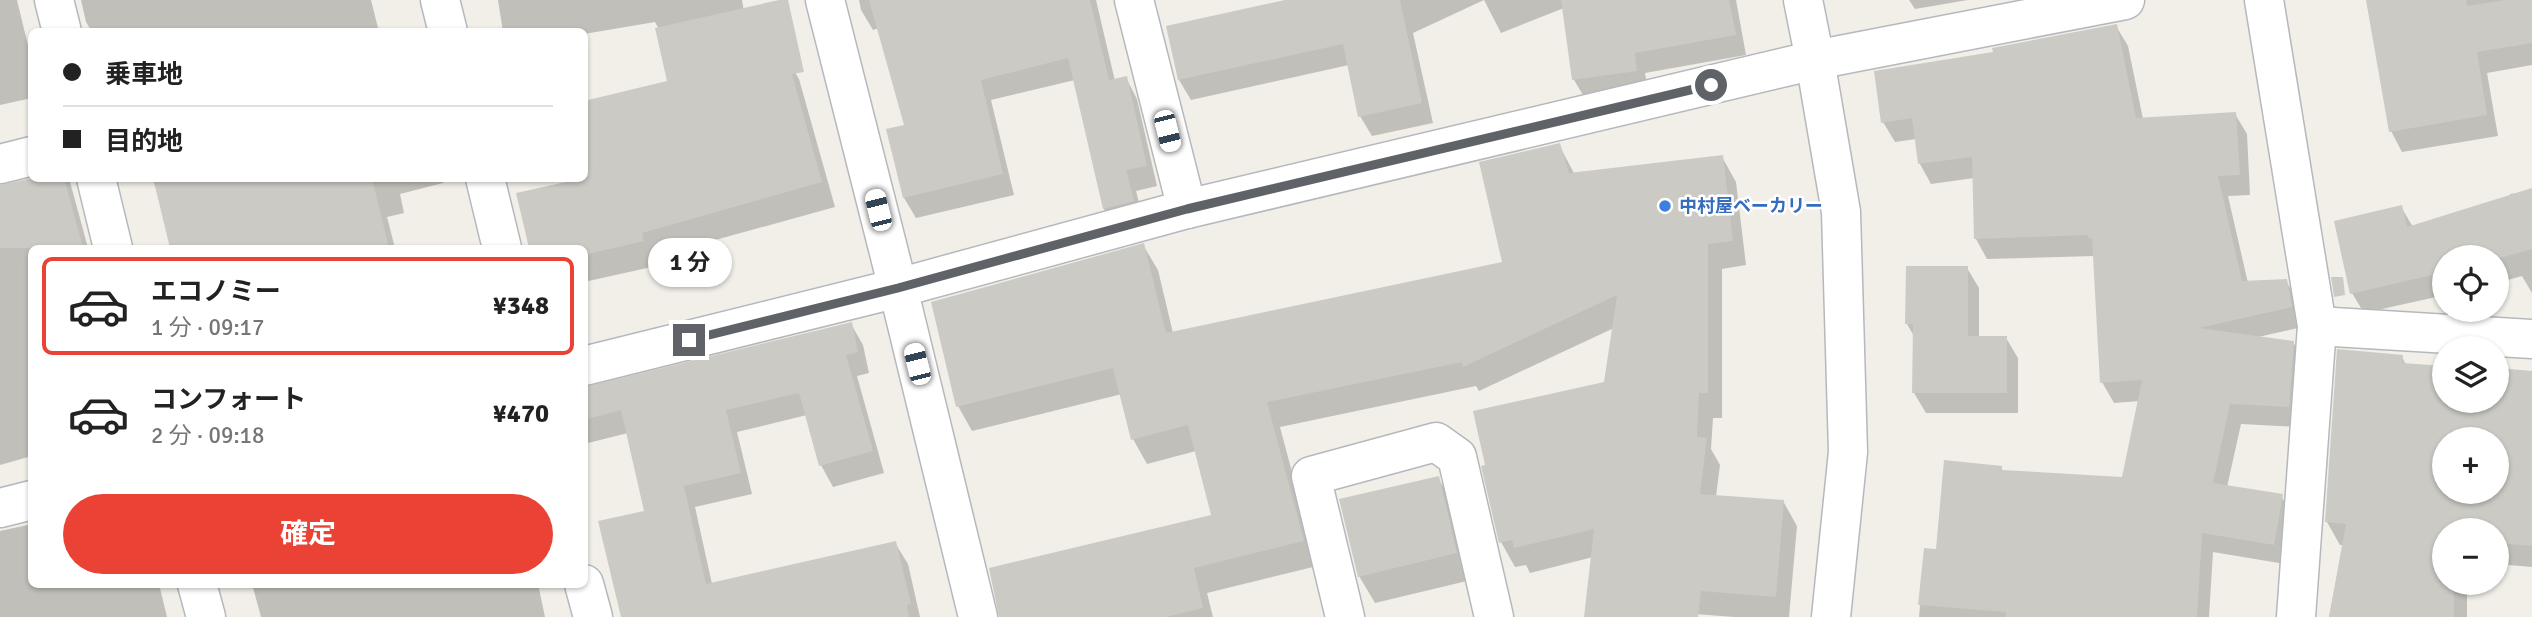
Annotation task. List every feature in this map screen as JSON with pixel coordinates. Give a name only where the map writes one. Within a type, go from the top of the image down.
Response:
[{"type":"street","points":[[54,0],[61,28]]},
{"type":"street","points":[[440,0],[447,28]]},
{"type":"street","points":[[825,0],[978,617]]},
{"type":"street","points":[[1134,0],[1187,209]]},
{"type":"street","points":[[1803,0],[1840,212],[1848,439],[1831,617]]},
{"type":"street","points":[[588,365],[898,288],[1187,209],[1815,60],[2125,0]]},
{"type":"street","points":[[2264,0],[2317,326],[2296,617]]},
{"type":"street","points":[[0,164],[28,157]]},
{"type":"street","points":[[97,182],[112,245]]},
{"type":"street","points":[[486,182],[501,245]]},
{"type":"street","points":[[2317,326],[2532,339]]},
{"type":"street","points":[[1345,617],[1311,476],[1436,442],[1457,457],[1494,617]]},
{"type":"street","points":[[0,508],[28,501]]},
{"type":"street","points":[[198,588],[205,617]]},
{"type":"street","points":[[585,588],[593,617]]},
{"type":"building","points":[[788,0],[804,72],[792,74],[822,182],[642,233],[644,241],[588,254],[588,245],[528,245],[516,193],[566,182],[588,182],[588,100],[667,81],[655,28]]},
{"type":"building","points":[[869,0],[1090,0],[1109,80],[1127,76],[1147,166],[1126,170],[1134,201],[1103,209],[1068,58],[981,80],[1003,174],[903,198],[886,129],[904,125]]},
{"type":"building","points":[[1285,0],[1400,0],[1422,103],[1358,117],[1343,44],[1178,80],[1166,26]]},
{"type":"building","points":[[1561,0],[1729,0],[1736,35],[1635,53],[1637,71],[1572,80]]},
{"type":"building","points":[[2366,0],[2466,0],[2467,6],[2505,0],[2532,0],[2532,43],[2477,52],[2487,115],[2389,132]]},
{"type":"building","points":[[2117,24],[2136,118],[2236,112],[2240,175],[2218,176],[2242,281],[2287,279],[2292,307],[2199,328],[2294,341],[2289,407],[2230,404],[2213,483],[2283,494],[2274,545],[2202,533],[2197,617],[2006,617],[2006,612],[1918,605],[1924,548],[1936,549],[1944,460],[2002,466],[2002,470],[2122,477],[2142,380],[2100,383],[2092,238],[2089,239],[2088,235],[1974,239],[1972,157],[1918,164],[1912,118],[1881,123],[1874,71],[1993,52],[1992,48]]},
{"type":"building","points":[[1560,143],[1569,173],[1723,155],[1733,241],[1708,244],[1708,393],[1699,393],[1697,437],[1707,438],[1700,494],[1784,500],[1776,597],[1701,591],[1698,617],[1584,617],[1594,529],[1514,548],[1512,540],[1499,543],[1481,466],[1485,465],[1473,411],[1604,382],[1617,295],[1463,367],[1462,362],[1267,402],[1304,541],[1194,568],[1203,608],[1166,617],[999,617],[989,568],[1211,515],[1188,425],[1131,440],[1113,368],[956,407],[931,302],[1144,243],[1166,333],[1502,262],[1479,162]]},
{"type":"building","points":[[28,179],[28,182],[65,182],[82,245],[0,248],[0,185]]},
{"type":"building","points":[[154,182],[373,182],[388,245],[169,245]]},
{"type":"building","points":[[2532,188],[2532,249],[2509,256],[2509,245],[2432,245],[2432,275],[2350,294],[2334,221],[2402,205],[2407,227]]},
{"type":"building","points":[[1906,266],[1968,266],[1968,336],[2007,336],[2007,393],[1912,393],[1913,324],[1905,324]]},
{"type":"building","points":[[2331,277],[2343,277],[2345,295],[2334,297]]},
{"type":"building","points":[[852,322],[858,352],[846,355],[873,451],[819,466],[799,393],[726,410],[741,473],[684,486],[706,584],[896,541],[911,604],[907,605],[909,617],[621,617],[598,521],[644,511],[621,410],[588,419],[588,386]]},
{"type":"building","points":[[2337,349],[2403,355],[2402,363],[2432,365],[2432,413],[2509,413],[2509,369],[2532,371],[2532,546],[2509,544],[2509,518],[2432,518],[2432,595],[2454,595],[2454,617],[2329,617],[2346,524],[2325,522]]},
{"type":"building","points":[[1439,476],[1457,553],[1358,577],[1339,499]]},
{"type":"place","name":"中村屋ベーカリー","points":[[1665,206]]},
{"type":"route","points":[[689,340],[898,288],[1187,209],[1711,85]]}]
